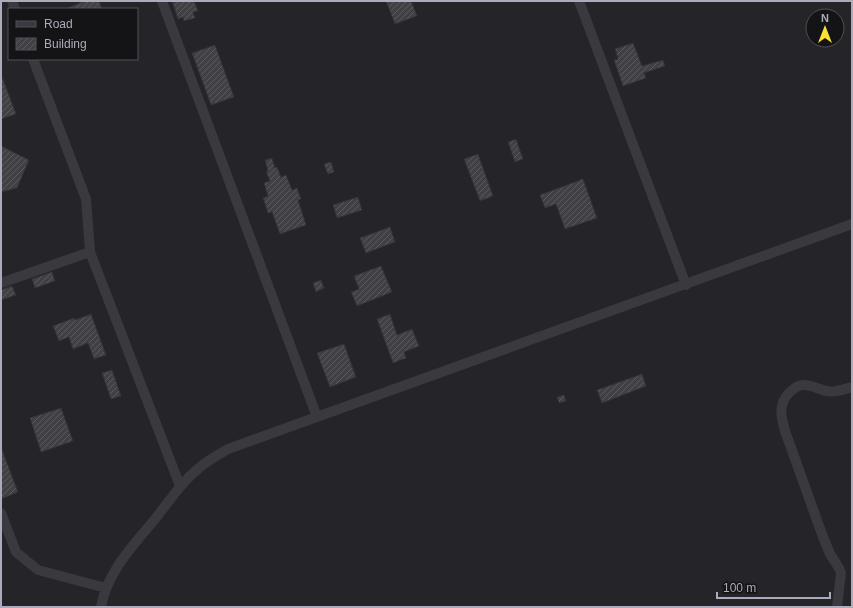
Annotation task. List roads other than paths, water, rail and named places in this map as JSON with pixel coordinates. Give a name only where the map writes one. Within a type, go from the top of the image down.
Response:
[{"type":"street","points":[[162,1],[317,417]]},
{"type":"street","points":[[578,1],[686,285]]},
{"type":"street","points":[[34,60],[86,199],[90,252],[180,486]]},
{"type":"street","points":[[101,607],[106,588],[113,574],[125,556],[180,486],[199,468],[228,449],[852,224]]},
{"type":"street","points":[[1,283],[90,252]]},
{"type":"street","points":[[837,607],[841,572],[830,554],[785,431],[781,417],[781,410],[783,401],[787,395],[799,386],[810,386],[828,392],[852,387]]},
{"type":"street","points":[[1,513],[16,552],[38,570],[106,588]]}]
